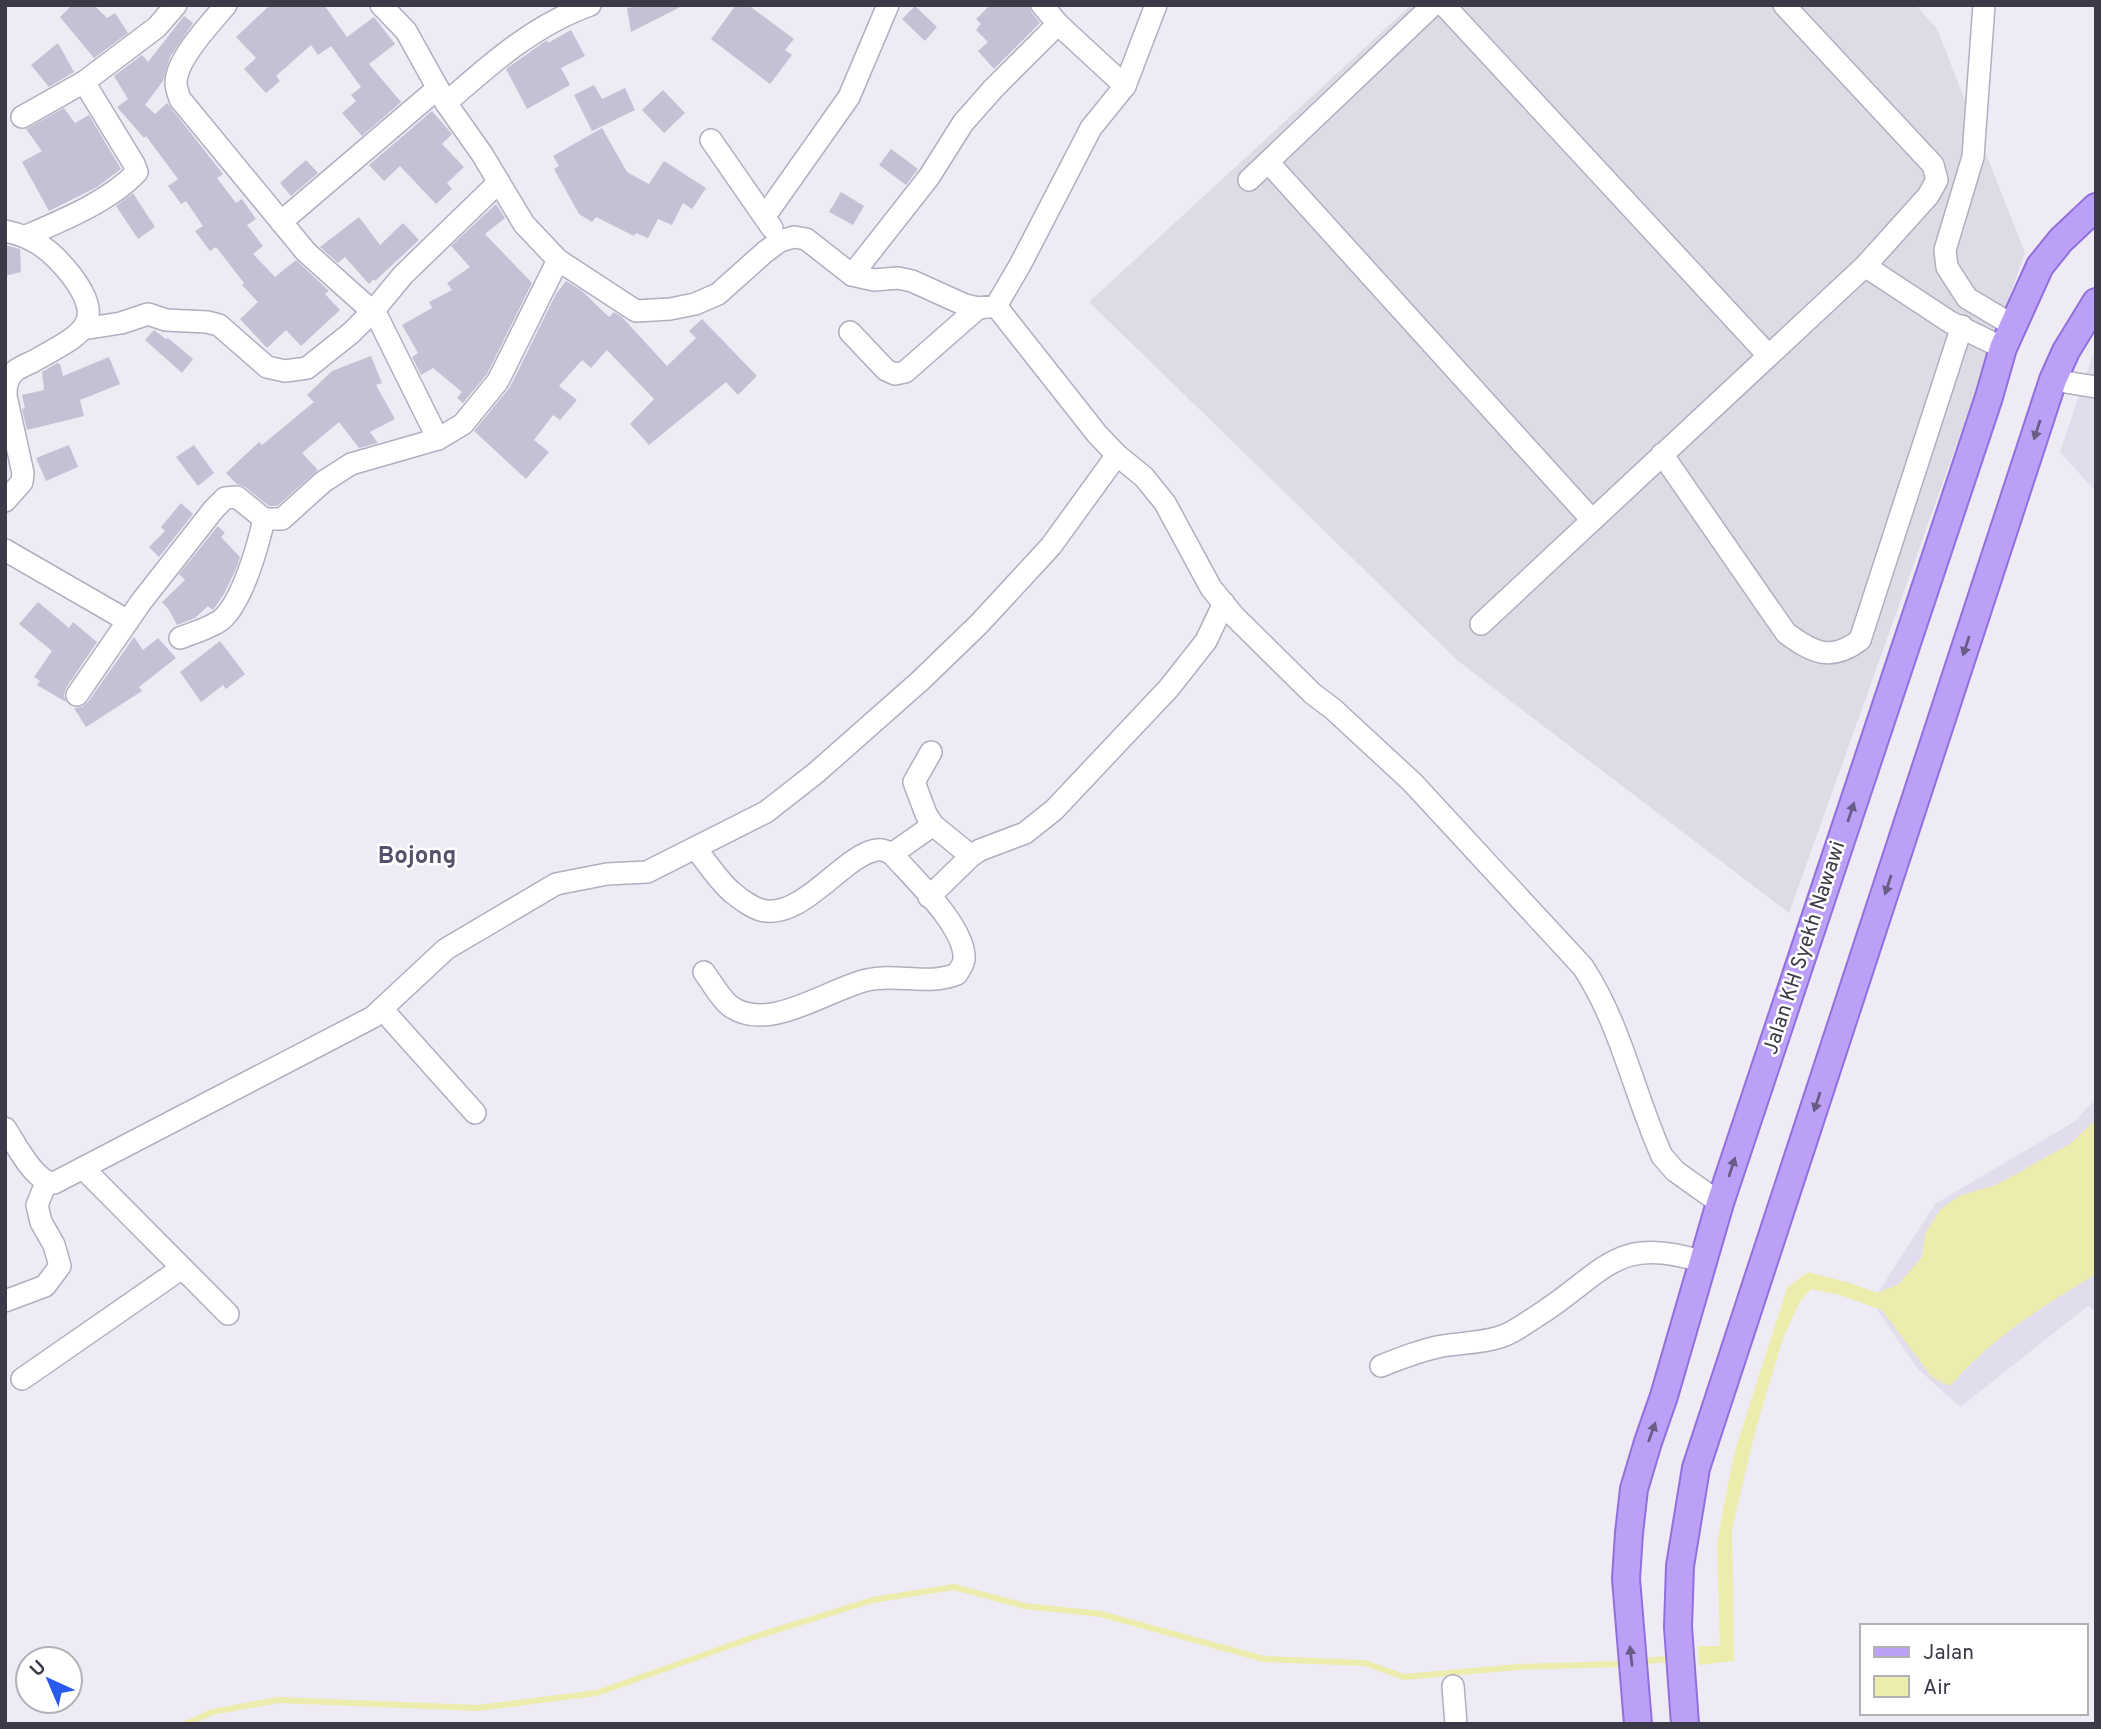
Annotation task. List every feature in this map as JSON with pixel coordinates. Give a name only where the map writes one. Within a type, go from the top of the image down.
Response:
[{"type":"main road","name":"Jalan KH Syekh Nawawi","points":[[1638,1724],[1626,1580],[1633,1500],[1720,1203],[2008,337],[2040,266],[2061,240],[2096,207]]},
{"type":"main road","points":[[1685,1724],[1678,1627],[1680,1566],[1696,1468],[2053,380],[2066,351],[2096,302]]},
{"type":"street","points":[[22,117],[84,82],[157,27],[176,5]]},
{"type":"street","points":[[226,5],[201,35],[181,66],[175,86],[186,108],[215,139],[306,252],[374,310],[438,439]]},
{"type":"street","points":[[382,5],[406,31],[442,96],[524,224],[558,260],[636,311],[695,304],[718,294],[780,241],[794,237],[806,239],[852,275],[874,280],[898,278],[912,281],[965,305],[987,307],[1097,434],[1144,477],[1165,503],[1205,578],[1224,603],[1313,694],[1412,782],[1583,967],[1599,991],[1610,1017],[1662,1156],[1675,1171],[1720,1203]]},
{"type":"street","points":[[281,222],[442,96],[521,40],[567,13],[590,5]]},
{"type":"street","points":[[765,216],[849,97],[888,5]]},
{"type":"street","points":[[1042,5],[1058,24],[1125,86]]},
{"type":"street","points":[[850,332],[886,370],[895,374],[905,372],[987,307],[1020,265],[1091,128],[1125,86],[1156,5]]},
{"type":"street","points":[[1249,180],[1433,5]]},
{"type":"street","points":[[1444,5],[1768,355]]},
{"type":"street","points":[[1481,624],[1865,266],[1928,197],[1937,180],[1933,165],[1784,5]]},
{"type":"street","points":[[1984,5],[1973,157],[1945,250],[1947,267],[1967,299],[2008,337]]},
{"type":"street","points":[[852,275],[929,177],[963,123],[1058,24]]},
{"type":"street","points":[[15,233],[72,215],[127,182],[136,172],[134,164],[84,82]]},
{"type":"street","points":[[711,140],[780,241]]},
{"type":"street","points":[[1268,162],[1592,520]]},
{"type":"street","points":[[83,329],[121,323],[148,314],[166,320],[206,321],[219,325],[267,367],[285,371],[307,368],[351,333],[403,275],[499,182]]},
{"type":"street","points":[[5,501],[22,482],[23,473],[6,396],[6,383],[15,371],[71,340],[83,329],[90,314],[86,295],[57,258],[15,233]]},
{"type":"street","points":[[77,695],[128,621],[225,498],[237,497],[264,519],[282,519],[323,482],[351,464],[438,439],[463,424],[498,382],[558,260]]},
{"type":"street","points":[[1865,266],[1950,322],[2008,337]]},
{"type":"street","points":[[1662,454],[1786,633],[1803,646],[1831,655],[1848,649],[1860,640],[1962,326]]},
{"type":"street","points":[[2053,380],[2096,387]]},
{"type":"street","points":[[5,1128],[38,1177],[46,1183],[54,1183],[350,1029],[383,1009],[446,949],[556,884],[607,874],[647,872],[766,812],[817,772],[920,681],[1004,598],[1051,546],[1117,455]]},
{"type":"street","points":[[180,638],[220,620],[234,603],[258,547],[264,519]]},
{"type":"street","points":[[5,550],[128,621]]},
{"type":"street","points":[[929,897],[971,856],[1025,833],[1054,810],[1169,688],[1206,641],[1224,603]]},
{"type":"street","points":[[930,752],[914,782],[926,814],[933,825],[971,856]]},
{"type":"street","points":[[892,854],[933,825]]},
{"type":"street","points":[[695,848],[732,893],[761,910],[782,910],[821,888],[853,862],[875,850],[892,854],[948,920],[960,939],[964,960],[957,974],[942,980],[868,980],[789,1009],[751,1016],[730,1006],[704,972]]},
{"type":"street","points":[[383,1009],[475,1113]]},
{"type":"street","points":[[83,1168],[228,1314]]},
{"type":"street","points":[[5,1301],[45,1286],[60,1266],[54,1245],[41,1222],[37,1205],[46,1183]]},
{"type":"street","points":[[1381,1366],[1419,1351],[1502,1337],[1555,1304],[1620,1256],[1637,1252],[1666,1253],[1703,1262]]},
{"type":"street","points":[[22,1379],[182,1268]]},
{"type":"street","points":[[1453,1686],[1455,1724]]},
{"type":"shaded area","points":[[1411,5],[1916,5],[1937,29],[2025,253],[1789,913],[1458,661],[1089,302]]},
{"type":"shaded area","points":[[2096,346],[2096,492],[2060,452]]},
{"type":"shaded area","points":[[2096,1099],[2096,1312],[2088,1306],[1960,1407],[1917,1368],[1872,1302],[1935,1204],[2074,1122]]},
{"type":"water","points":[[2096,1120],[2096,1274],[2037,1311],[2001,1338],[1950,1386],[1932,1377],[1882,1310],[1840,1295],[1811,1289],[1799,1303],[1783,1338],[1756,1428],[1732,1528],[1734,1661],[1699,1665],[1698,1646],[1720,1646],[1717,1545],[1724,1505],[1734,1454],[1787,1288],[1808,1272],[1877,1293],[1899,1284],[1922,1257],[1925,1234],[1940,1210],[1959,1196],[1996,1185],[2070,1144]]},
{"type":"building","points":[[72,5],[94,5],[107,18],[115,13],[128,33],[94,58],[60,17]]},
{"type":"building","points":[[270,5],[324,5],[347,37],[374,17],[395,44],[369,64],[401,102],[362,136],[342,113],[356,101],[351,95],[361,87],[331,46],[318,55],[311,45],[276,76],[280,81],[266,93],[244,69],[256,58],[236,37]]},
{"type":"building","points":[[684,5],[631,32],[627,8]]},
{"type":"building","points":[[736,5],[748,5],[794,39],[785,50],[792,55],[770,84],[711,39]]},
{"type":"building","points":[[990,5],[1029,5],[1040,23],[994,69],[978,51],[988,42],[976,30],[981,24],[976,19]]},
{"type":"building","points":[[915,6],[937,27],[925,41],[902,19]]},
{"type":"building","points":[[184,16],[193,23],[170,57],[163,81],[145,105],[155,114],[167,103],[223,174],[217,178],[236,203],[242,199],[256,219],[247,225],[263,246],[253,254],[275,277],[296,260],[329,291],[325,294],[340,310],[301,346],[286,330],[267,348],[240,319],[258,302],[242,285],[244,283],[216,247],[210,251],[195,231],[203,226],[186,201],[181,204],[168,186],[178,179],[146,136],[144,138],[117,107],[128,99],[114,76],[142,55],[148,62]]},
{"type":"building","points":[[571,30],[585,56],[561,68],[570,85],[527,109],[506,69],[547,40],[548,43]]},
{"type":"building","points":[[58,43],[74,72],[49,87],[31,65]]},
{"type":"building","points":[[594,85],[602,99],[625,88],[635,110],[592,131],[574,95]]},
{"type":"building","points":[[663,90],[685,113],[664,133],[642,110]]},
{"type":"building","points":[[64,108],[75,123],[89,115],[121,169],[97,187],[49,211],[22,162],[42,151],[26,129]]},
{"type":"building","points":[[432,111],[452,134],[442,144],[464,167],[447,183],[452,189],[436,204],[400,166],[384,181],[369,165]]},
{"type":"building","points":[[602,128],[627,172],[649,184],[664,161],[706,188],[692,209],[683,203],[672,225],[658,219],[648,238],[636,233],[634,236],[596,217],[592,222],[579,214],[554,169],[559,166],[553,156]]},
{"type":"building","points":[[891,149],[918,169],[906,185],[879,165]]},
{"type":"building","points":[[306,160],[318,173],[291,196],[280,183]]},
{"type":"building","points":[[841,192],[864,206],[853,225],[829,212]]},
{"type":"building","points":[[133,193],[155,227],[138,239],[116,206]]},
{"type":"building","points":[[496,204],[505,218],[485,234],[532,283],[487,374],[463,403],[457,398],[462,392],[433,368],[421,375],[412,357],[418,353],[402,325],[432,308],[429,302],[452,290],[447,283],[470,267],[451,246]]},
{"type":"building","points":[[359,217],[380,245],[403,223],[419,240],[369,284],[345,257],[338,263],[320,247]]},
{"type":"building","points":[[5,245],[20,249],[21,272],[5,276]]},
{"type":"building","points":[[566,281],[582,291],[609,317],[614,312],[622,317],[667,366],[696,338],[689,331],[702,319],[757,376],[738,395],[726,382],[649,445],[630,424],[654,399],[607,350],[591,368],[582,360],[559,386],[577,400],[560,420],[553,415],[534,440],[549,452],[526,479],[474,431],[510,387],[556,294]]},
{"type":"building","points":[[154,330],[193,359],[182,373],[145,340]]},
{"type":"building","points":[[371,356],[382,383],[376,385],[395,419],[370,432],[378,443],[359,448],[339,422],[302,453],[318,470],[277,506],[269,506],[226,473],[259,442],[262,445],[314,402],[307,395],[332,371]]},
{"type":"building","points":[[109,357],[120,384],[80,400],[84,416],[27,430],[22,395],[44,390],[42,372],[57,363],[60,364],[63,376]]},
{"type":"building","points":[[69,445],[78,467],[46,481],[36,458]]},
{"type":"building","points":[[194,445],[214,473],[198,486],[176,457]]},
{"type":"building","points":[[181,503],[193,514],[159,557],[149,547],[165,531],[161,527]]},
{"type":"building","points":[[218,526],[225,533],[221,537],[240,557],[236,569],[213,610],[208,606],[195,618],[177,625],[162,602],[185,580],[179,574]]},
{"type":"building","points":[[38,602],[69,628],[73,622],[97,642],[66,688],[66,702],[37,685],[40,681],[34,677],[52,651],[19,624]]},
{"type":"building","points":[[134,637],[143,650],[158,638],[176,658],[139,687],[142,691],[86,727],[74,708],[82,707],[88,702]]},
{"type":"building","points":[[220,641],[245,674],[226,689],[223,685],[201,702],[180,672]]},
{"type":"waterway","points":[[186,1724],[212,1712],[278,1700],[478,1708],[597,1693],[754,1637],[873,1600],[954,1587],[1025,1606],[1101,1614],[1264,1659],[1365,1663],[1404,1677],[1518,1667],[1620,1664]]},
{"type":"waterway","points":[[1644,1661],[1668,1659]]},
{"type":"district","name":"Bojong","points":[[417,857]]}]
